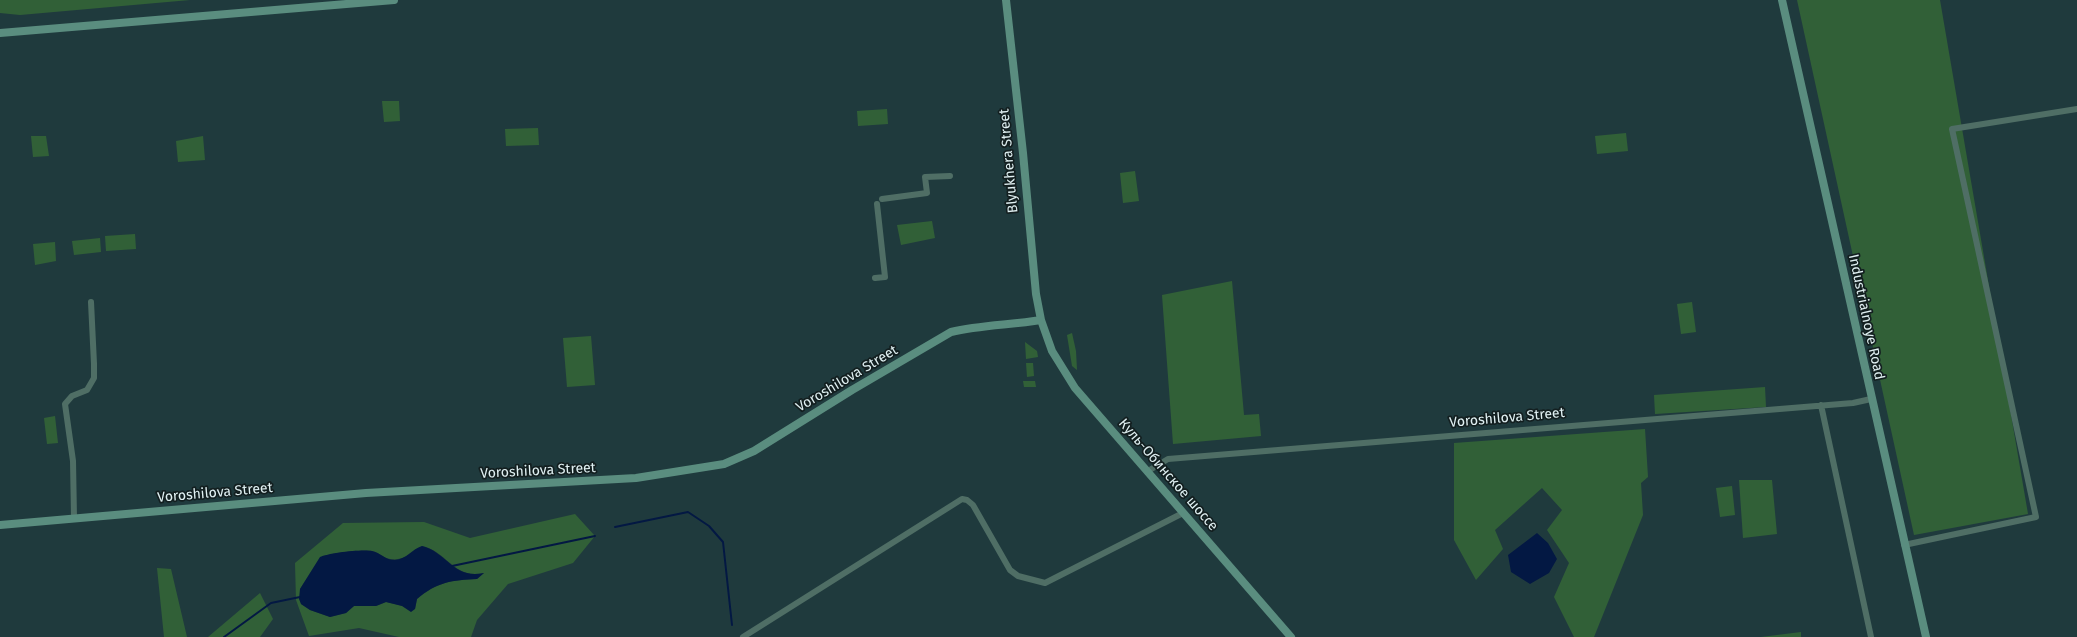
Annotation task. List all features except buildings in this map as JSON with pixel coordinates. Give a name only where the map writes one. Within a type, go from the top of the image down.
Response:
[{"type":"main road","points":[[0,33],[394,0]]},
{"type":"main road","name":"Blyukhera Street","points":[[1006,0],[1023,153],[1036,294],[1041,320]]},
{"type":"main road","name":"Industrialnoye Road","points":[[1782,1],[1926,637]]},
{"type":"main road","name":"Куль-Обинское шоссе","points":[[1041,320],[1052,351],[1075,388],[1291,637]]},
{"type":"main road","name":"Voroshilova Street","points":[[0,525],[366,493],[636,478],[724,464],[754,451],[852,390],[951,332],[964,329],[1014,325],[1041,320]]},
{"type":"street","points":[[1904,545],[2036,517],[1952,129],[2077,109]]},
{"type":"street","points":[[882,199],[927,193],[926,177],[950,176]]},
{"type":"street","points":[[875,278],[885,277],[877,204]]},
{"type":"street","points":[[74,518],[74,461],[65,404],[67,399],[87,390],[94,378],[91,302]]},
{"type":"street","name":"Voroshilova Street","points":[[1148,471],[1168,459],[1854,403],[1871,399]]},
{"type":"street","points":[[1821,405],[1871,637]]},
{"type":"street","points":[[743,637],[962,499],[967,500],[973,505],[1010,570],[1018,576],[1037,582],[1051,580],[1183,513]]},
{"type":"green space","points":[[0,0],[190,0],[20,15],[0,13]]},
{"type":"green space","points":[[1797,0],[1940,0],[2028,514],[1914,535]]},
{"type":"green space","points":[[382,101],[399,101],[400,121],[384,122]]},
{"type":"green space","points":[[887,109],[888,124],[858,126],[857,111]]},
{"type":"green space","points":[[538,128],[539,145],[506,146],[505,129]]},
{"type":"green space","points":[[1626,133],[1628,151],[1597,154],[1595,136]]},
{"type":"green space","points":[[31,136],[46,136],[49,156],[33,157]]},
{"type":"green space","points":[[203,136],[205,160],[178,162],[176,141]]},
{"type":"green space","points":[[1135,171],[1139,201],[1123,203],[1120,173]]},
{"type":"green space","points":[[932,221],[935,238],[901,245],[897,225]]},
{"type":"green space","points":[[135,234],[136,249],[106,251],[105,236]]},
{"type":"green space","points":[[100,238],[101,252],[74,255],[72,241]]},
{"type":"green space","points":[[55,242],[56,261],[35,265],[33,244]]},
{"type":"green space","points":[[1232,281],[1244,415],[1259,414],[1261,436],[1173,444],[1162,295]]},
{"type":"green space","points":[[1692,302],[1696,332],[1681,334],[1677,304]]},
{"type":"green space","points":[[1072,333],[1076,351],[1077,370],[1072,366],[1067,335]]},
{"type":"green space","points":[[591,336],[595,385],[567,387],[563,338]]},
{"type":"green space","points":[[1025,342],[1037,351],[1038,357],[1026,359]]},
{"type":"green space","points":[[1026,363],[1033,363],[1034,376],[1027,377]]},
{"type":"green space","points":[[1023,381],[1035,381],[1036,387],[1024,387]]},
{"type":"green space","points":[[1765,387],[1766,407],[1655,414],[1654,395]]},
{"type":"green space","points":[[55,416],[58,443],[47,444],[44,418]]},
{"type":"green space","points":[[1645,429],[1648,477],[1641,483],[1643,515],[1594,637],[1574,637],[1554,597],[1569,563],[1547,530],[1562,510],[1542,488],[1495,530],[1503,549],[1476,580],[1454,540],[1454,443]]},
{"type":"green space","points":[[1739,480],[1772,480],[1777,534],[1743,538]]},
{"type":"green space","points":[[1732,486],[1735,515],[1720,517],[1716,488]]},
{"type":"green space","points":[[575,514],[595,536],[573,563],[508,584],[477,620],[471,637],[399,637],[359,628],[309,636],[296,600],[295,563],[343,523],[424,522],[470,538]],"holes":[[[422,546],[431,549],[458,569],[474,574],[484,573],[477,579],[452,581],[438,585],[417,599],[415,609],[386,602],[376,606],[354,606],[346,613],[330,617],[310,610],[301,604],[300,589],[320,558],[324,556],[345,552],[372,551],[389,559],[398,559],[408,556]]]},
{"type":"green space","points":[[157,568],[171,569],[187,637],[164,637]]},
{"type":"green space","points":[[260,593],[273,619],[260,637],[208,637]]},
{"type":"green space","points":[[1801,632],[1801,637],[1761,637]]},
{"type":"water","points":[[1537,533],[1548,543],[1557,559],[1549,573],[1530,584],[1511,572],[1508,555]]},
{"type":"water","points":[[422,546],[431,549],[465,573],[484,573],[477,579],[452,581],[438,585],[417,599],[415,609],[411,612],[402,606],[386,602],[376,606],[354,606],[346,613],[330,617],[310,610],[301,604],[299,599],[300,589],[320,557],[353,551],[372,551],[388,559],[395,560],[403,558],[415,549]]},
{"type":"waterway","points":[[615,527],[688,512],[709,526],[723,542],[732,625]]},
{"type":"waterway","points":[[452,566],[595,536]]},
{"type":"waterway","points":[[224,637],[271,603],[300,597]]}]
